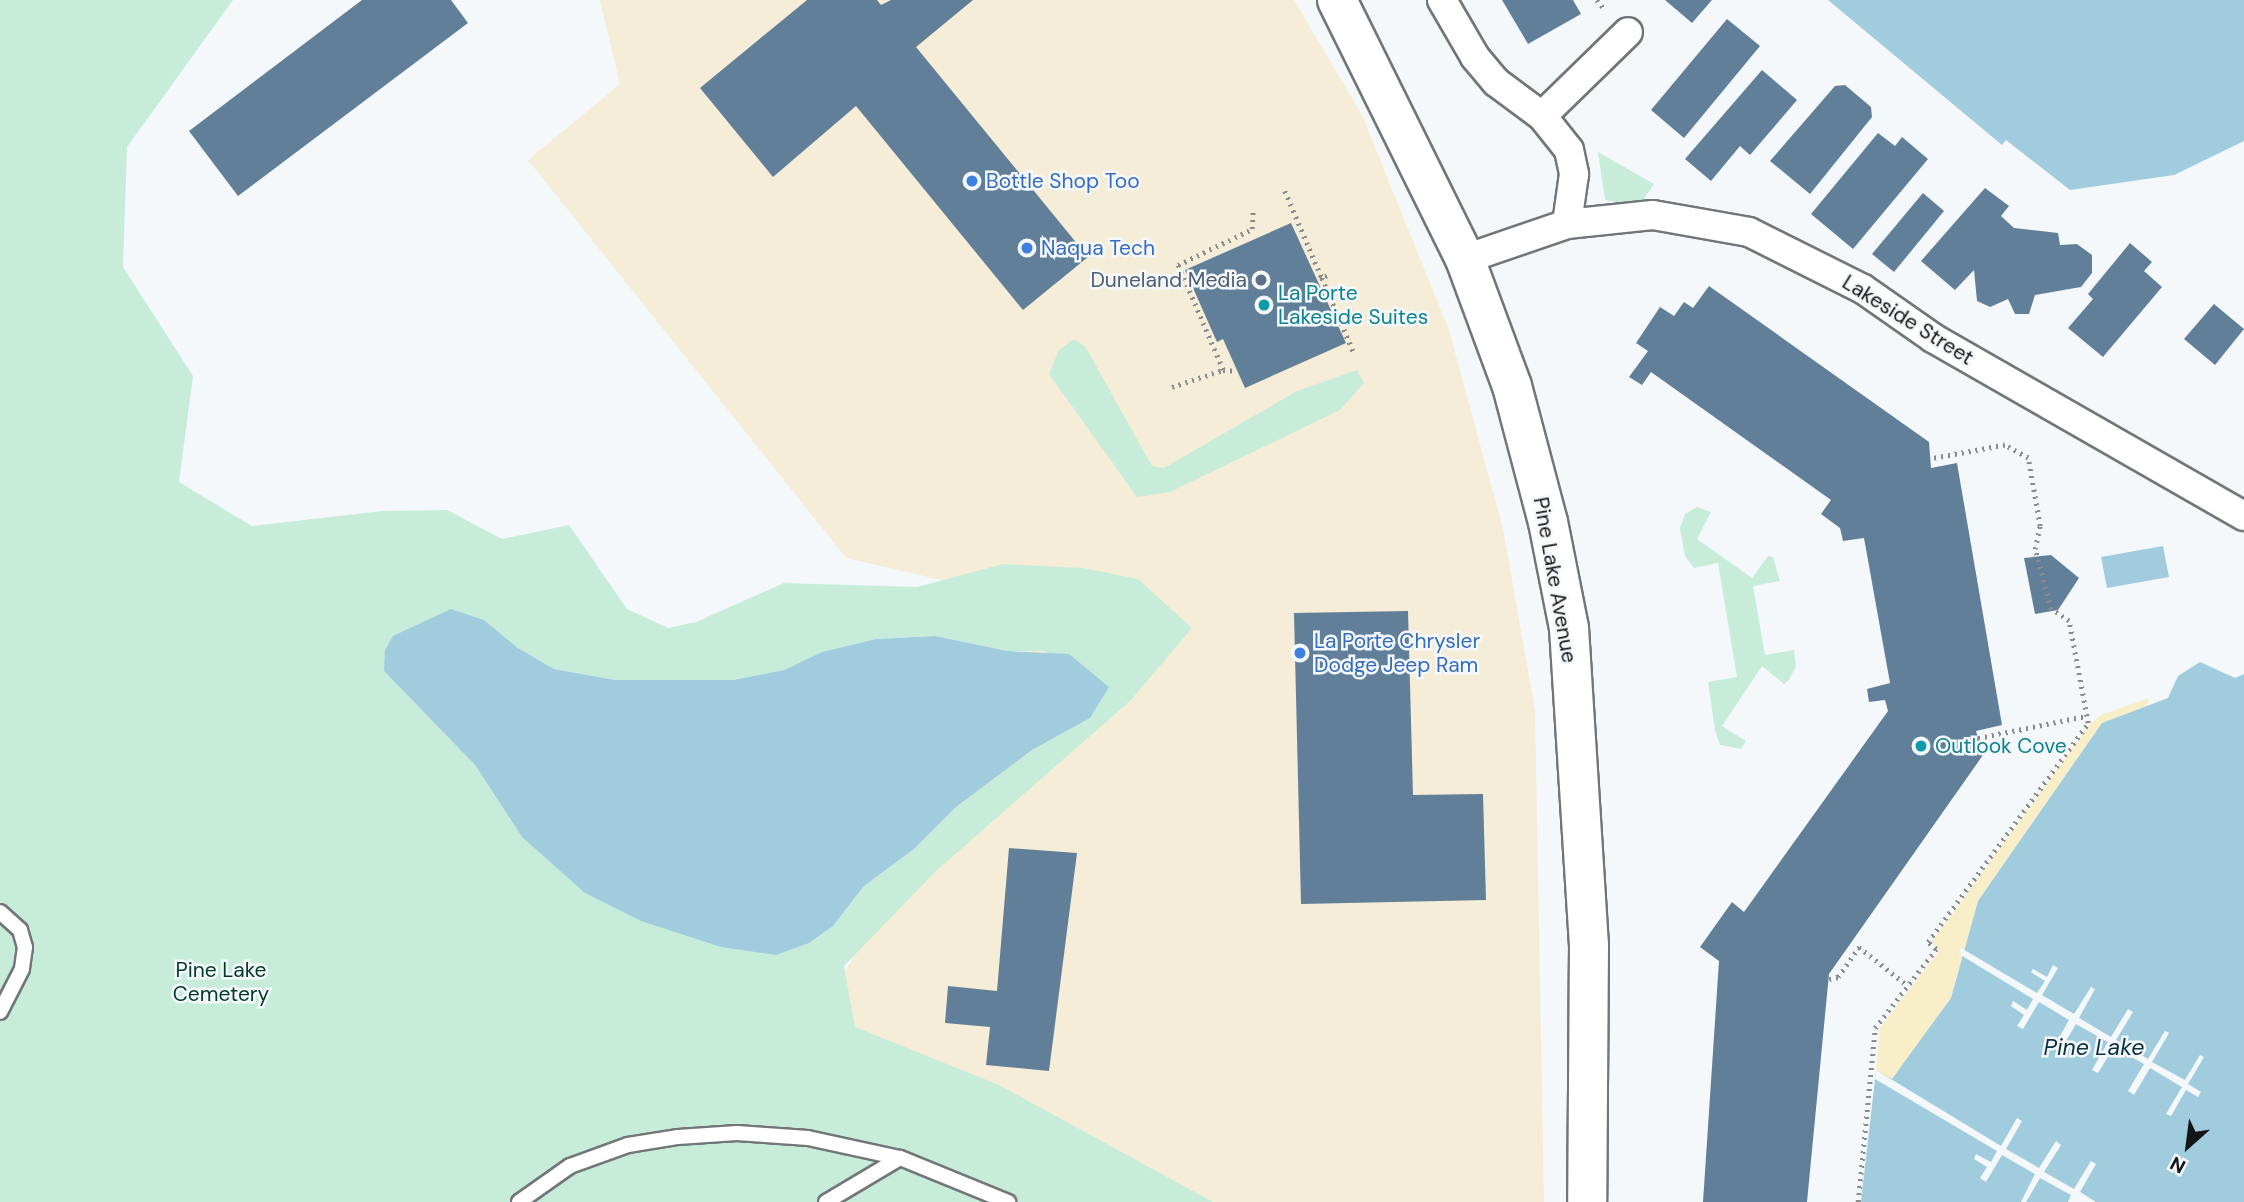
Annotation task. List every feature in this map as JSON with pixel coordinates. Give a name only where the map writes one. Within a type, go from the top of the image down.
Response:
[{"type":"main road","name":"Pine Lake Avenue","points":[[1337,0],[1465,259],[1513,386],[1548,522],[1569,628],[1589,945],[1587,1202]]},
{"type":"street","points":[[1442,0],[1475,57],[1496,82],[1542,116],[1569,150],[1574,174],[1567,224]]},
{"type":"street","points":[[1542,116],[1628,32]]},
{"type":"street","name":"Lakeside Street","points":[[1465,259],[1567,224],[1653,215],[1749,232],[1863,289],[1933,338],[2244,516]]},
{"type":"lane","points":[[0,912],[20,930],[25,947],[22,969],[0,1012]]},
{"type":"lane","points":[[519,1202],[570,1166],[628,1145],[678,1136],[737,1133],[808,1138],[900,1158],[1008,1202]]},
{"type":"lane","points":[[826,1202],[900,1158]]},
{"type":"path","points":[[1285,191],[1354,354]]},
{"type":"path","points":[[1223,370],[1178,265],[1202,260],[1252,229],[1253,209]]},
{"type":"path","points":[[1172,387],[1223,370],[1237,371]]},
{"type":"path","points":[[1858,1202],[1875,1028],[1936,949],[1928,942],[2088,723],[2068,621],[2051,610],[2035,549],[2040,526],[2028,458],[2005,445],[1930,459]]},
{"type":"path","points":[[1978,738],[2086,716]]},
{"type":"path","points":[[1829,979],[1838,977],[1859,947],[1907,985]]},
{"type":"shaded area","name":"La Porte Chrysler Dodge Jeep Ram","points":[[600,0],[1294,0],[1362,115],[1449,330],[1503,529],[1535,710],[1544,1202],[1105,1202],[806,1042],[1049,605],[846,558],[528,160],[620,84]]},
{"type":"green space","name":"Pine Lake Cemetery","points":[[0,0],[233,0],[127,147],[123,267],[193,376],[179,482],[252,526],[382,511],[447,510],[502,539],[569,525],[627,609],[668,628],[696,622],[784,583],[917,587],[1003,564],[1083,568],[1138,579],[1192,628],[1131,700],[936,871],[844,966],[855,1027],[999,1085],[1213,1202],[0,1202]],"holes":[[[484,620],[518,648],[554,669],[615,680],[733,680],[784,670],[822,652],[876,639],[935,636],[1008,651],[1045,651],[1090,718],[1032,750],[956,807],[914,849],[864,886],[833,926],[522,837],[475,765],[384,671]]]},
{"type":"green space","points":[[1598,152],[1654,184],[1639,206],[1605,200]]},
{"type":"green space","points":[[1074,339],[1085,346],[1152,466],[1164,468],[1297,391],[1357,370],[1364,383],[1340,410],[1170,492],[1137,497],[1049,374],[1059,350]]},
{"type":"green space","points":[[1697,507],[1711,512],[1697,539],[1752,578],[1768,556],[1773,557],[1780,581],[1753,586],[1765,655],[1794,650],[1796,666],[1789,680],[1784,684],[1762,666],[1722,726],[1746,741],[1741,749],[1720,745],[1715,730],[1708,682],[1737,677],[1718,563],[1694,568],[1685,556],[1680,528],[1685,514]]},
{"type":"sand","points":[[2149,698],[2147,706],[2102,723],[1978,901],[1951,998],[1892,1080],[1876,1070],[1880,1028],[1939,951],[1932,942],[2090,724],[2101,715]]},
{"type":"water","points":[[1828,0],[2244,0],[2244,141],[2174,175],[2070,190],[2006,140],[2002,145]]},
{"type":"water","points":[[2163,546],[2169,577],[2107,588],[2101,557]]},
{"type":"water","points":[[451,609],[484,620],[518,648],[554,669],[615,680],[733,680],[784,670],[822,652],[876,639],[935,636],[1008,651],[1069,654],[1109,687],[1090,718],[1032,750],[956,807],[914,849],[864,886],[833,926],[809,943],[776,955],[721,947],[641,921],[585,893],[522,837],[475,765],[384,671],[385,650],[393,636]]},
{"type":"water","name":"Pine Lake","points":[[2200,662],[2235,678],[2244,674],[2244,1202],[1861,1202],[1876,1070],[1892,1079],[1951,998],[1978,901],[2102,723],[2168,698],[2178,676]]},
{"type":"pier","points":[[1961,948],[2037,993],[2045,981],[2031,972],[2033,969],[2047,977],[2053,965],[2058,968],[2042,995],[2074,1014],[2091,987],[2095,989],[2079,1018],[2111,1037],[2128,1009],[2133,1012],[2116,1040],[2148,1059],[2165,1031],[2169,1033],[2152,1062],[2185,1080],[2200,1055],[2204,1057],[2188,1084],[2201,1092],[2198,1097],[2186,1090],[2171,1116],[2166,1114],[2182,1087],[2150,1068],[2134,1095],[2128,1091],[2144,1064],[2114,1047],[2098,1073],[2092,1070],[2108,1042],[2076,1024],[2060,1051],[2054,1047],[2069,1020],[2039,1002],[2023,1029],[2017,1026],[2024,1015],[2011,1006],[2013,1001],[2027,1010],[2033,999],[1959,954]]},
{"type":"pier","points":[[1876,1070],[2001,1146],[2017,1118],[2022,1121],[2006,1149],[2039,1168],[2056,1141],[2061,1145],[2044,1172],[2074,1189],[2091,1161],[2096,1164],[2080,1192],[2096,1202],[2068,1202],[2071,1195],[2040,1178],[2026,1202],[2021,1202],[2035,1174],[2002,1155],[1986,1182],[1980,1178],[1987,1167],[1974,1159],[1976,1154],[1991,1162],[1997,1151],[1875,1079]]},
{"type":"building","points":[[362,0],[451,0],[468,23],[238,196],[189,131]]},
{"type":"building","points":[[807,0],[877,0],[881,5],[891,0],[973,0],[916,47],[1088,257],[1023,310],[856,106],[773,177],[700,88]]},
{"type":"building","points":[[1502,0],[1573,0],[1581,14],[1528,44]]},
{"type":"building","points":[[1665,0],[1712,0],[1692,23]]},
{"type":"building","points":[[1727,19],[1760,46],[1684,138],[1651,110]]},
{"type":"building","points":[[1762,70],[1797,100],[1750,155],[1740,146],[1711,181],[1685,159]]},
{"type":"building","points":[[1845,85],[1871,107],[1872,117],[1810,194],[1770,161],[1835,86]]},
{"type":"building","points":[[1878,133],[1895,146],[1902,137],[1928,159],[1853,249],[1811,214]]},
{"type":"building","points":[[1985,188],[2009,206],[2001,216],[2014,228],[2058,233],[2060,245],[2077,244],[2092,255],[2092,273],[2081,287],[2035,295],[2029,314],[2015,314],[2008,299],[1990,307],[1977,301],[1974,270],[1955,290],[1921,261]]},
{"type":"building","points":[[1923,193],[1944,211],[1894,272],[1872,254]]},
{"type":"building","name":"La Porte Lakeside Suites","points":[[1291,223],[1346,343],[1245,388],[1223,339],[1217,342],[1185,270]]},
{"type":"building","points":[[2130,243],[2152,262],[2144,271],[2162,287],[2103,357],[2068,328],[2093,299],[2088,294]]},
{"type":"building","name":"Outlook Cove","points":[[1709,286],[1929,442],[1931,468],[1957,463],[2002,725],[1976,731],[1983,755],[1829,974],[1807,1202],[1703,1202],[1719,961],[1700,947],[1732,902],[1744,912],[1888,711],[1885,700],[1869,702],[1867,689],[1890,683],[1864,538],[1843,541],[1840,528],[1821,514],[1831,500],[1651,372],[1642,385],[1629,377],[1648,351],[1636,343],[1660,307],[1674,316],[1684,302],[1693,308]]},
{"type":"building","points":[[2214,304],[2244,329],[2215,365],[2184,339]]},
{"type":"building","points":[[2051,555],[2079,578],[2058,610],[2035,614],[2024,558]]},
{"type":"building","points":[[1408,611],[1413,795],[1483,794],[1486,900],[1301,904],[1294,613]]},
{"type":"building","points":[[1009,848],[1077,853],[1049,1071],[986,1065],[990,1027],[945,1023],[948,986],[997,991]]},
{"type":"place","name":"Bottle Shop Too","points":[[972,181]]},
{"type":"place","name":"Naqua Tech","points":[[1027,248]]},
{"type":"place","name":"Duneland Media","points":[[1261,280]]},
{"type":"place","name":"La Porte Lakeside Suites","points":[[1264,305]]},
{"type":"place","name":"La Porte Chrysler Dodge Jeep Ram","points":[[1300,653]]},
{"type":"place","name":"Outlook Cove","points":[[1921,746]]}]
